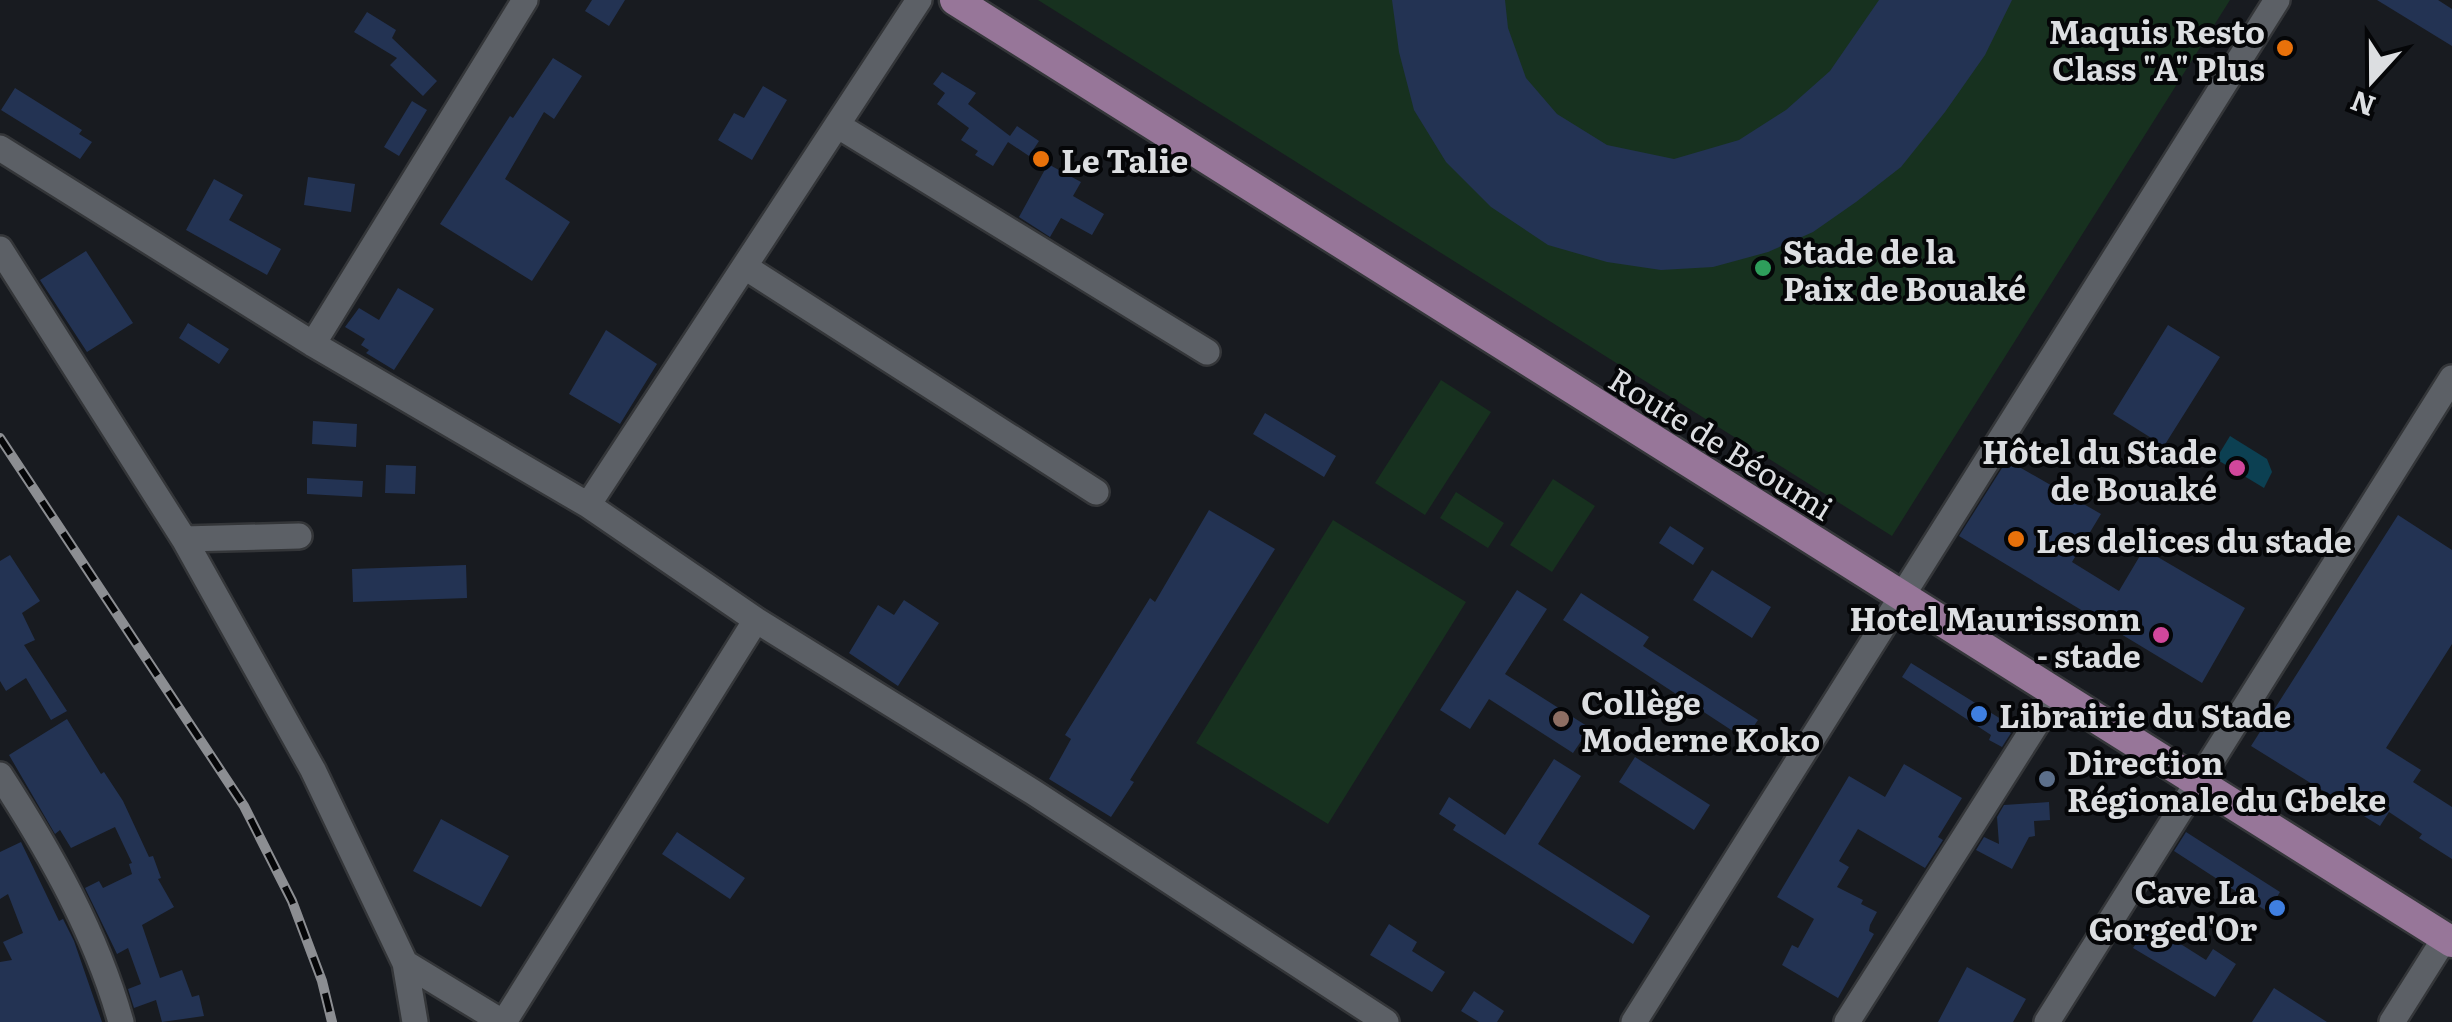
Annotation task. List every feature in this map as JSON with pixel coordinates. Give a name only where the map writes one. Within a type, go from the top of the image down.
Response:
[{"type":"main road","name":"Route de Béoumi","points":[[955,0],[2448,940]]},
{"type":"street","points":[[313,344],[525,0]]},
{"type":"street","points":[[588,505],[919,0]]},
{"type":"street","points":[[1634,1022],[2277,0]]},
{"type":"street","points":[[837,126],[1207,352]]},
{"type":"street","points":[[0,148],[313,344],[588,505],[756,620],[1033,792],[1386,1022]]},
{"type":"street","points":[[0,248],[184,539],[313,770],[405,963],[415,1022]]},
{"type":"street","points":[[744,266],[1096,492]]},
{"type":"street","points":[[2047,1022],[2452,378]]},
{"type":"street","points":[[184,539],[300,536]]},
{"type":"street","points":[[405,963],[503,1022],[756,620]]},
{"type":"street","points":[[1847,1022],[2056,694]]},
{"type":"street","points":[[0,774],[9,808],[76,904],[111,986],[121,1022]]},
{"type":"street","points":[[2392,1022],[2448,940]]},
{"type":"green space","name":"Stade de la Paix de Bouaké","points":[[1038,0],[2230,0],[1892,536]]},
{"type":"green space","points":[[1441,380],[1491,412],[1425,515],[1375,483]]},
{"type":"green space","points":[[1553,479],[1595,506],[1552,572],[1510,545]]},
{"type":"green space","points":[[1456,492],[1504,523],[1488,548],[1440,518]]},
{"type":"green space","points":[[1333,520],[1466,602],[1328,824],[1196,743]]},
{"type":"water","points":[[2230,436],[2267,459],[2272,472],[2264,488],[2216,459]]},
{"type":"building","points":[[592,0],[625,0],[609,26],[585,11]]},
{"type":"building","points":[[1392,0],[1505,0],[1508,28],[1526,78],[1557,114],[1607,145],[1674,159],[1739,140],[1786,110],[1830,71],[1879,0],[2012,0],[1985,55],[1945,112],[1901,167],[1856,202],[1813,232],[1768,252],[1713,267],[1661,270],[1607,262],[1548,245],[1491,207],[1446,162],[1414,110],[1399,52]]},
{"type":"building","points":[[2377,0],[2438,0],[2452,9],[2452,46]]},
{"type":"building","points":[[367,12],[396,30],[392,38],[437,81],[423,96],[390,65],[397,58],[354,32]]},
{"type":"building","points":[[553,58],[582,76],[554,119],[544,112],[505,179],[570,222],[532,281],[440,224]]},
{"type":"building","points":[[942,72],[976,93],[968,104],[1010,136],[1017,126],[1039,141],[1029,156],[1008,142],[993,166],[975,155],[978,151],[961,140],[969,128],[937,104],[945,93],[933,84]]},
{"type":"building","points":[[763,86],[787,100],[752,160],[718,140],[734,113],[744,118]]},
{"type":"building","points":[[15,88],[82,130],[79,134],[92,142],[80,159],[1,110]]},
{"type":"building","points":[[412,101],[427,110],[399,156],[384,147]]},
{"type":"building","points":[[1048,164],[1081,182],[1073,196],[1104,214],[1092,235],[1061,218],[1050,237],[1019,217]]},
{"type":"building","points":[[308,177],[355,184],[351,212],[304,205]]},
{"type":"building","points":[[214,179],[243,195],[229,220],[281,249],[267,275],[186,230]]},
{"type":"building","points":[[86,251],[133,323],[87,352],[40,280]]},
{"type":"building","points":[[398,288],[434,309],[394,370],[366,353],[369,350],[361,345],[365,339],[345,327],[359,308],[379,320]]},
{"type":"building","points":[[188,323],[229,349],[219,364],[179,338]]},
{"type":"building","points":[[2168,325],[2220,357],[2164,446],[2113,414]]},
{"type":"building","points":[[606,330],[657,364],[620,424],[569,394]]},
{"type":"building","points":[[1265,413],[1336,456],[1324,477],[1253,434]]},
{"type":"building","points":[[313,421],[357,424],[356,447],[312,444]]},
{"type":"building","points":[[2007,460],[2101,514],[2072,562],[2119,591],[2144,549],[2245,608],[2202,683],[1959,536]]},
{"type":"building","points":[[386,465],[416,466],[415,494],[385,493]]},
{"type":"building","points":[[307,478],[363,481],[362,497],[307,494]]},
{"type":"building","points":[[1209,510],[1275,549],[1130,780],[1134,782],[1111,817],[1049,779],[1071,739],[1065,735],[1150,598],[1155,602]]},
{"type":"building","points":[[2398,515],[2452,550],[2452,644],[2386,748],[2421,770],[2413,782],[2452,807],[2452,859],[2389,812],[2380,826],[2251,746]]},
{"type":"building","points":[[1670,526],[1704,548],[1693,565],[1659,543]]},
{"type":"building","points":[[10,555],[40,601],[22,613],[35,640],[24,645],[67,711],[51,720],[26,678],[6,691],[0,681],[0,561]]},
{"type":"building","points":[[466,565],[467,598],[353,602],[352,569]]},
{"type":"building","points":[[1712,570],[1771,607],[1752,638],[1693,600]]},
{"type":"building","points":[[1517,590],[1547,609],[1505,674],[1590,728],[1573,753],[1489,699],[1470,729],[1440,710]]},
{"type":"building","points":[[1581,593],[1649,637],[1643,646],[1758,720],[1745,739],[1563,620]]},
{"type":"building","points":[[904,600],[939,623],[898,686],[849,653],[878,605],[894,615]]},
{"type":"building","points":[[1911,663],[2009,724],[2006,730],[2011,733],[2002,747],[1989,740],[1991,735],[1902,677]]},
{"type":"building","points":[[67,719],[123,801],[149,857],[153,856],[161,878],[158,879],[174,907],[142,925],[160,978],[182,970],[192,997],[199,995],[204,1016],[162,1022],[156,1000],[134,1008],[128,989],[141,984],[128,948],[117,954],[85,888],[99,881],[103,888],[132,874],[132,863],[115,827],[71,848],[60,830],[55,834],[9,755]]},
{"type":"building","points":[[1635,757],[1710,805],[1694,830],[1619,782]]},
{"type":"building","points":[[1554,759],[1581,776],[1538,844],[1650,916],[1633,944],[1453,830],[1456,825],[1439,814],[1449,797],[1505,835]]},
{"type":"building","points":[[1904,764],[1962,798],[1925,868],[1858,829],[1839,861],[1849,867],[1837,887],[1877,912],[1869,931],[1874,934],[1838,998],[1782,965],[1792,945],[1798,948],[1814,919],[1777,897],[1849,776],[1885,797]]},
{"type":"building","points":[[2049,802],[2050,820],[2034,821],[2035,836],[2029,837],[2012,869],[1976,850],[1984,837],[1999,844],[1997,817],[2004,805]]},
{"type":"building","points":[[441,819],[509,856],[481,907],[413,871]]},
{"type":"building","points":[[677,832],[745,878],[730,899],[662,854]]},
{"type":"building","points":[[2186,832],[2280,892],[2268,912],[2174,851]]},
{"type":"building","points":[[21,842],[59,921],[63,919],[74,941],[102,1022],[0,1022],[0,962],[12,960],[3,942],[23,933],[8,894],[0,899],[0,852]]},
{"type":"building","points":[[1389,924],[1417,942],[1412,951],[1445,972],[1432,992],[1370,955]]},
{"type":"building","points":[[2149,924],[2206,960],[2213,949],[2236,964],[2215,997],[2133,948]]},
{"type":"building","points":[[1967,967],[2026,999],[2013,1022],[1938,1022]]},
{"type":"building","points":[[2274,988],[2327,1022],[2252,1022]]},
{"type":"building","points":[[1474,991],[1504,1011],[1497,1022],[1479,1022],[1461,1011]]},
{"type":"railway","points":[[0,438],[244,806],[292,901],[322,981],[332,1022]]},
{"type":"place","name":"Maquis Resto Class \"A\" Plus","points":[[2285,48]]},
{"type":"place","name":"Le Talie","points":[[1041,159]]},
{"type":"place","name":"Stade de la Paix de Bouaké","points":[[1763,268]]},
{"type":"place","name":"Hôtel du Stade de Bouaké","points":[[2237,468]]},
{"type":"place","name":"Les delices du stade","points":[[2016,539]]},
{"type":"place","name":"Hotel Maurissonn - stade","points":[[2161,635]]},
{"type":"place","name":"Librairie du Stade","points":[[1979,714]]},
{"type":"place","name":"Collège Moderne Koko","points":[[1561,719]]},
{"type":"place","name":"Direction Régionale du Gbeke","points":[[2047,779]]},
{"type":"place","name":"Cave La Gorged'Or","points":[[2277,908]]}]
